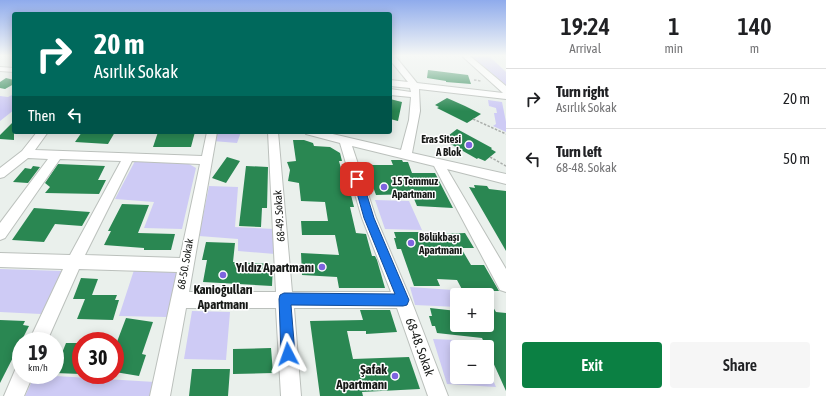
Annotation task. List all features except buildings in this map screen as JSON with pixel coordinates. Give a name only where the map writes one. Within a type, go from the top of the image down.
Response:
[{"type":"street","points":[[404,74],[414,90],[415,113],[406,154]]},
{"type":"street","points":[[487,74],[506,91]]},
{"type":"street","points":[[392,84],[414,90]]},
{"type":"street","points":[[392,92],[414,90],[506,96]]},
{"type":"street","points":[[0,174],[26,154],[41,134]]},
{"type":"street","name":"68-50. Sokak","points":[[160,396],[205,160],[212,134]]},
{"type":"street","name":"68-49. Sokak","points":[[273,134],[291,396]]},
{"type":"street","points":[[318,134],[506,179]]},
{"type":"street","name":"68-48. Sokak","points":[[346,141],[369,218],[403,300],[438,396]]},
{"type":"street","points":[[26,154],[205,160]]},
{"type":"street","points":[[0,234],[57,155]]},
{"type":"street","points":[[42,332],[74,262],[128,158]]},
{"type":"street","points":[[438,163],[506,284]]},
{"type":"street","points":[[0,260],[185,265]]},
{"type":"street","points":[[179,300],[403,300]]},
{"type":"street","points":[[14,396],[19,384]]},
{"type":"path","points":[[474,80],[485,82]]},
{"type":"path","points":[[474,119],[506,134]]},
{"type":"path","points":[[490,157],[506,166]]},
{"type":"shaded area","points":[[491,74],[506,74],[506,86],[504,86]]},
{"type":"shaded area","points":[[12,95],[12,112],[0,121],[0,96],[8,97]]},
{"type":"shaded area","points":[[488,100],[502,102],[506,122],[506,132],[493,126],[496,124],[494,113],[497,113],[496,108],[489,106]]},
{"type":"shaded area","points":[[215,134],[240,134],[237,143],[213,141]]},
{"type":"shaded area","points":[[135,161],[189,164],[196,168],[182,229],[144,228],[154,202],[115,199]]},
{"type":"shaded area","points":[[209,186],[238,187],[235,227],[274,229],[275,254],[238,251],[238,239],[199,236]]},
{"type":"shaded area","points":[[375,200],[409,201],[422,230],[385,229]]},
{"type":"shaded area","points":[[0,269],[62,271],[41,314],[0,312]]},
{"type":"shaded area","points":[[134,270],[178,271],[167,317],[119,316]]},
{"type":"shaded area","points":[[410,287],[450,290],[450,307],[415,305]]},
{"type":"shaded area","points":[[192,311],[230,312],[226,360],[184,359]]},
{"type":"shaded area","points":[[433,339],[455,340],[450,340],[450,384],[494,384],[494,382],[496,387],[447,384]]},
{"type":"shaded area","points":[[64,377],[72,377],[72,384],[124,384],[124,380],[155,382],[152,396],[25,396],[31,384],[64,384]]},
{"type":"place","name":"Eras Sitesi A Blok","points":[[469,145]]},
{"type":"place","name":"15 Temmuz Apartmanı","points":[[384,187]]},
{"type":"place","name":"Bölükbaşı Apartmanı","points":[[411,243]]},
{"type":"place","name":"Yıldız Apartmanı","points":[[322,267]]},
{"type":"place","name":"Kanioğulları Apartmanı","points":[[223,275]]},
{"type":"place","name":"Şafak Apartmanı","points":[[395,376]]},
{"type":"route","points":[[288,354],[284,299],[403,300],[369,218],[357,179]]}]
